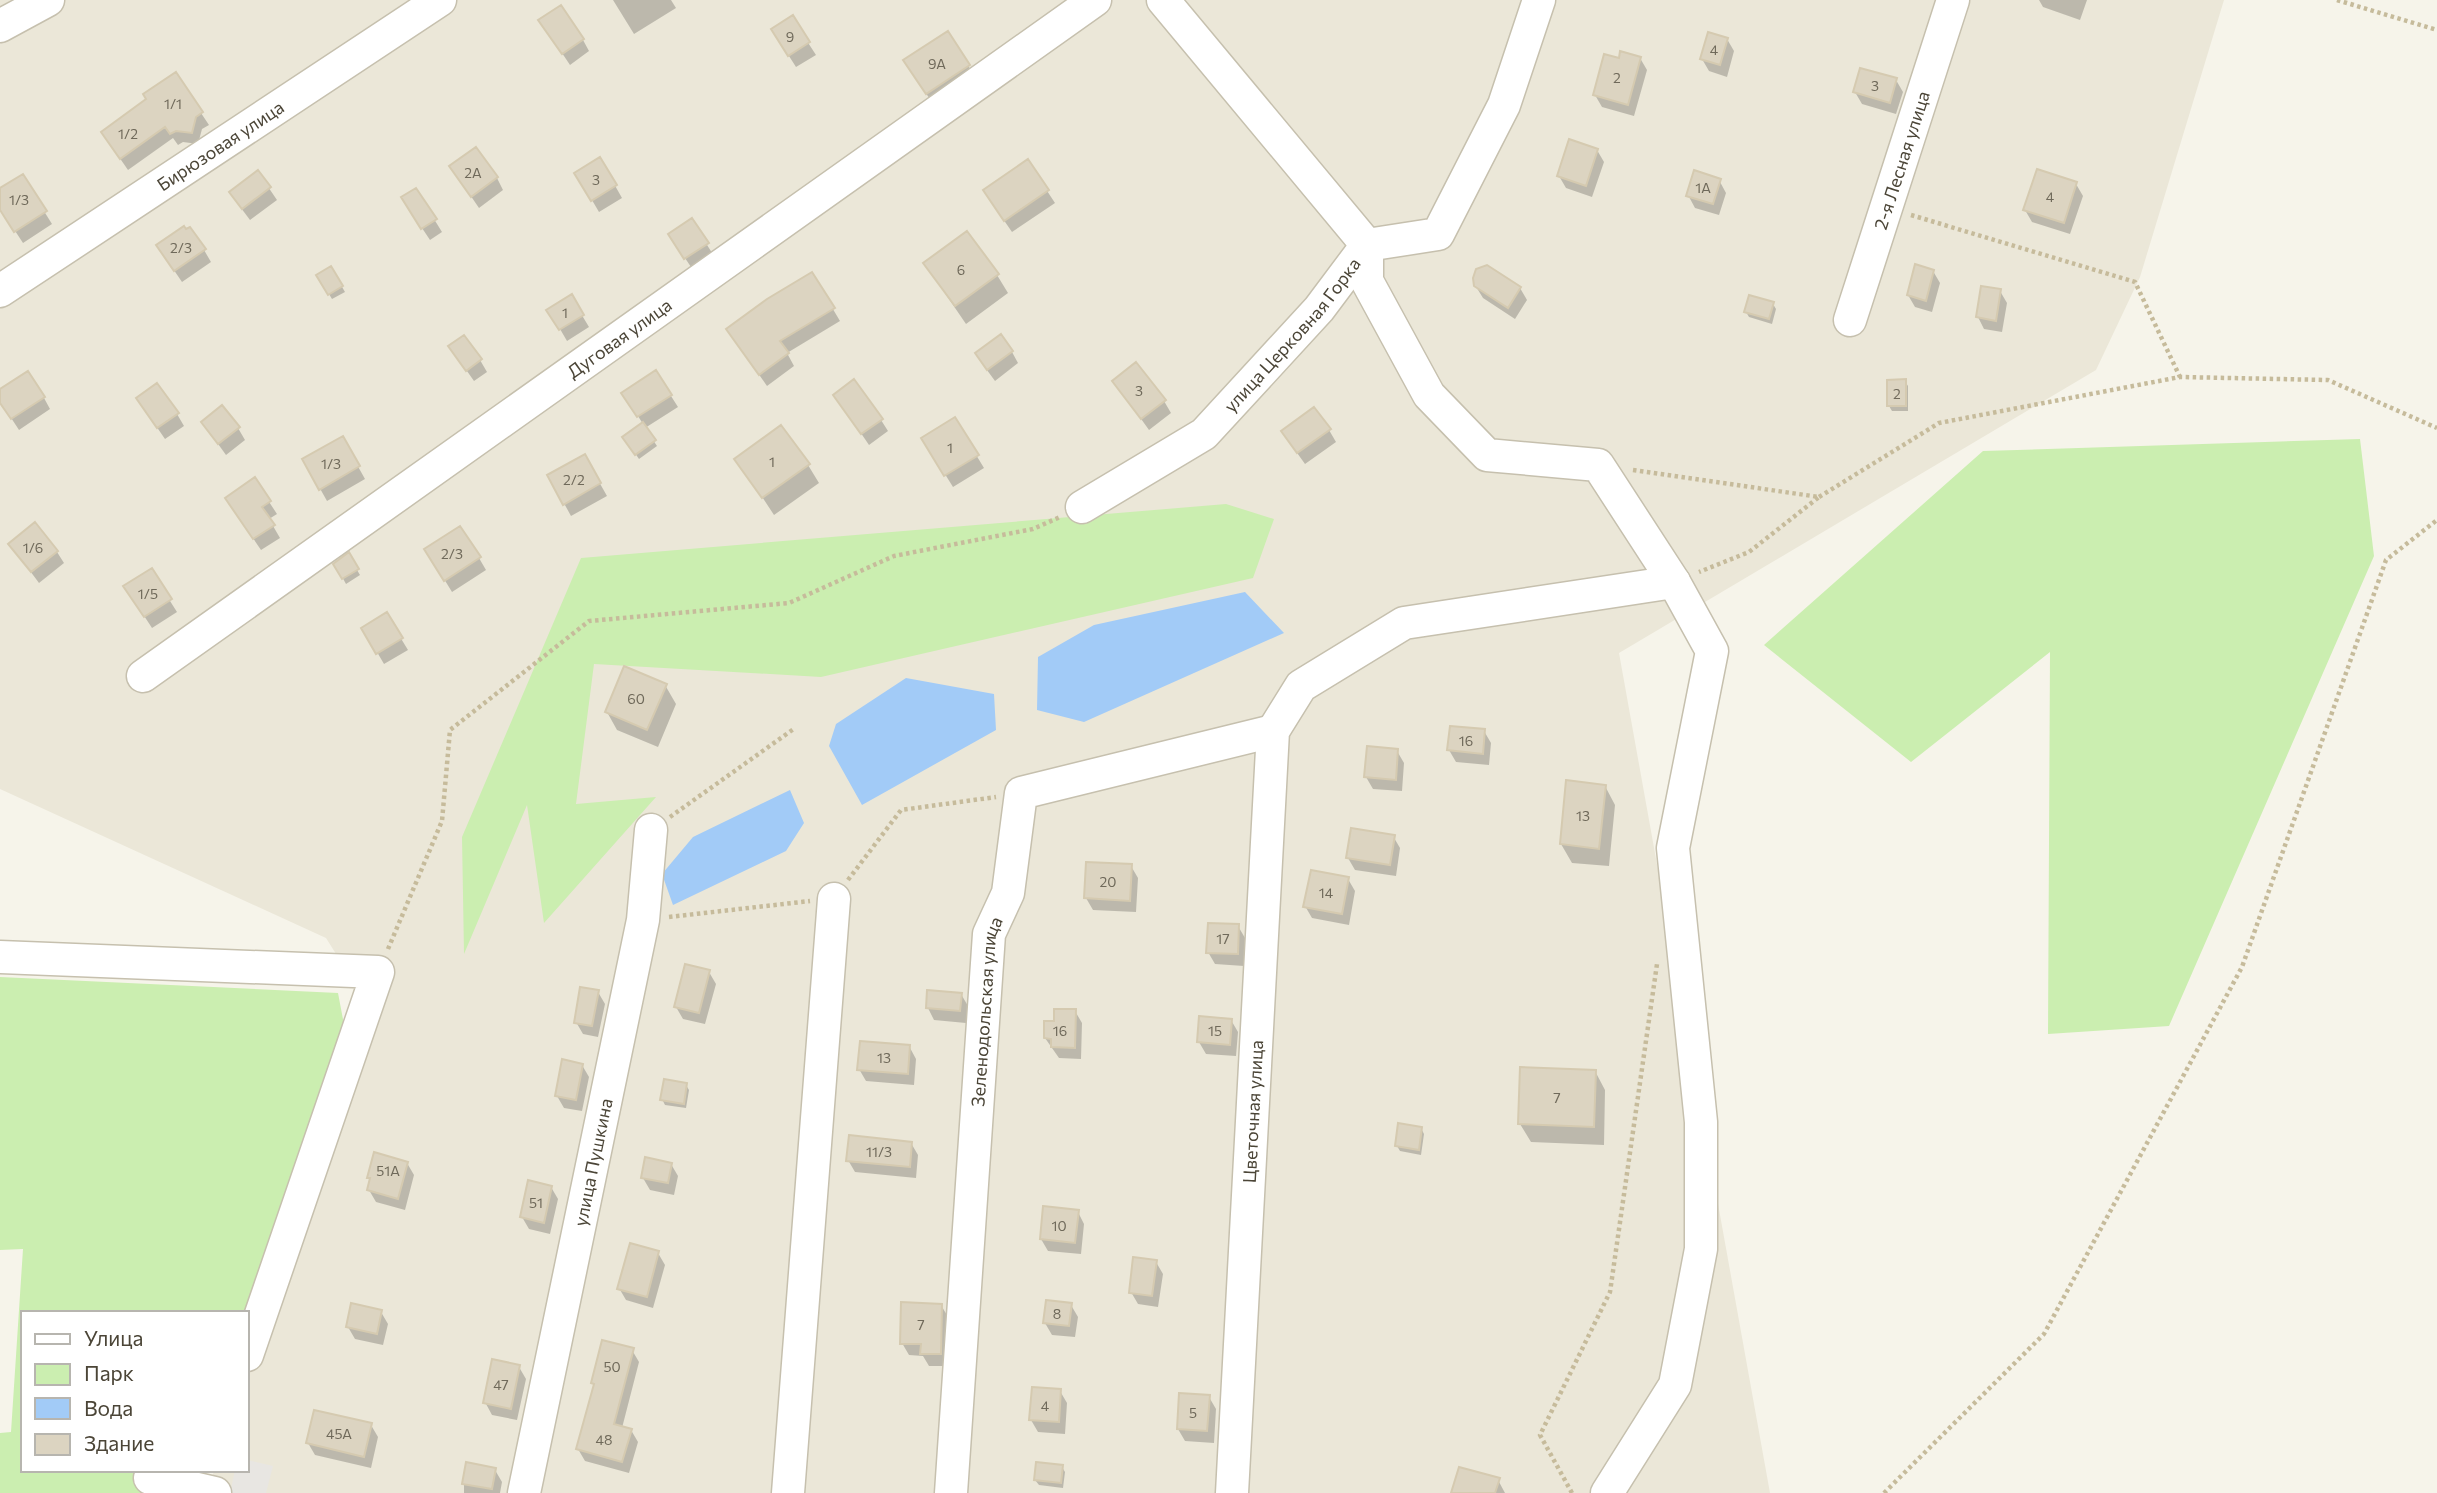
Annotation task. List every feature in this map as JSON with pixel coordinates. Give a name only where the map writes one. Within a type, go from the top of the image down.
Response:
[{"type":"street","points":[[0,26],[48,0]]},
{"type":"street","name":"Бирюзовая улица","points":[[0,291],[440,0]]},
{"type":"street","name":"Дуговая улица","points":[[143,676],[1095,0]]},
{"type":"street","points":[[1163,0],[1367,245],[1367,281],[1429,396],[1487,455],[1598,465],[1674,582],[1712,651],[1673,848],[1701,1122],[1701,1249],[1675,1385],[1607,1493]]},
{"type":"street","name":"улица Церковная Горка","points":[[1082,507],[1204,434],[1319,309],[1367,245],[1438,234],[1504,105],[1539,0]]},
{"type":"street","name":"2-я Лесная улица","points":[[1850,320],[1954,0]]},
{"type":"street","points":[[1021,793],[1273,731],[1301,686],[1404,623],[1674,582]]},
{"type":"street","name":"Цветочная улица","points":[[1232,1493],[1273,731]]},
{"type":"street","name":"Зеленодольская улица","points":[[951,1493],[989,934],[1008,893],[1021,793]]},
{"type":"street","name":"улица Пушкина","points":[[524,1493],[643,920],[651,830]]},
{"type":"street","points":[[789,1493],[834,899]]},
{"type":"street","points":[[0,957],[378,972],[248,1351]]},
{"type":"street","points":[[150,1478],[216,1493],[215,1472]]},
{"type":"path","points":[[2337,0],[2437,30]]},
{"type":"path","points":[[1887,208],[2135,282],[2180,377]]},
{"type":"path","points":[[1674,582],[1749,552],[1819,497],[1939,423],[2180,377],[2328,380],[2437,428]]},
{"type":"path","points":[[1598,465],[1819,497]]},
{"type":"path","points":[[378,972],[442,821],[450,730],[589,621],[789,603],[894,556],[1033,529],[1082,507]]},
{"type":"path","points":[[1884,1493],[2044,1334],[2242,967],[2386,560],[2437,520]]},
{"type":"path","points":[[651,830],[794,728]]},
{"type":"path","points":[[643,920],[834,899],[901,810],[1021,793]]},
{"type":"path","points":[[1572,1493],[1539,1435],[1610,1292],[1658,958]]},
{"type":"shaded area","points":[[0,0],[2224,0],[2140,277],[2096,370],[1619,653],[1770,1493],[209,1493],[214,1472],[248,1472],[248,1348],[365,1000],[326,938],[0,789]]},
{"type":"shaded area","points":[[248,1460],[273,1466],[266,1493],[230,1493],[235,1472],[248,1472]]},
{"type":"green space","points":[[2360,439],[2374,556],[2169,1026],[2048,1034],[2050,652],[1911,762],[1764,645],[1983,451]]},
{"type":"green space","points":[[1226,504],[1274,519],[1253,578],[821,677],[594,664],[576,804],[656,797],[544,923],[527,805],[464,954],[462,837],[581,558]]},
{"type":"green space","points":[[0,977],[338,993],[346,1035],[248,1311],[21,1311],[21,1472],[207,1472],[202,1493],[0,1493],[0,1433],[11,1432],[23,1249],[0,1250]]},
{"type":"water","points":[[1245,592],[1284,633],[1084,722],[1037,710],[1038,657],[1094,625]]},
{"type":"water","points":[[906,678],[994,694],[996,730],[862,805],[829,746],[836,724]]},
{"type":"water","points":[[790,790],[804,823],[786,851],[673,905],[662,874],[693,837]]},
{"type":"building","points":[[561,5],[584,39],[562,54],[538,20]]},
{"type":"building","points":[[793,15],[810,42],[788,56],[771,29]]},
{"type":"building","points":[[948,31],[970,65],[926,94],[903,60]]},
{"type":"building","points":[[1708,32],[1728,38],[1720,65],[1700,59]]},
{"type":"building","points":[[1620,51],[1641,57],[1628,105],[1593,95],[1604,54],[1619,58]]},
{"type":"building","points":[[1860,68],[1897,78],[1890,103],[1853,92]]},
{"type":"building","points":[[176,72],[203,112],[196,117],[192,133],[176,131],[170,134],[165,127],[120,159],[101,132],[146,99],[143,94]]},
{"type":"building","points":[[1569,139],[1598,149],[1586,186],[1557,176]]},
{"type":"building","points":[[476,147],[498,177],[471,197],[449,166]]},
{"type":"building","points":[[600,157],[617,185],[591,201],[574,173]]},
{"type":"building","points":[[1028,159],[1049,190],[1004,221],[983,190]]},
{"type":"building","points":[[2037,169],[2077,182],[2064,223],[2023,210]]},
{"type":"building","points":[[258,170],[271,187],[242,209],[229,192]]},
{"type":"building","points":[[1694,170],[1721,179],[1713,204],[1686,196]]},
{"type":"building","points":[[23,174],[47,211],[14,232],[0,210],[0,188]]},
{"type":"building","points":[[416,188],[437,219],[421,229],[401,197]]},
{"type":"building","points":[[692,218],[709,243],[684,259],[668,234]]},
{"type":"building","points":[[184,226],[186,229],[190,227],[206,249],[174,271],[156,245]]},
{"type":"building","points":[[967,231],[999,274],[955,306],[923,263]]},
{"type":"building","points":[[1915,264],[1934,270],[1926,301],[1907,295]]},
{"type":"building","points":[[1487,265],[1521,287],[1508,308],[1474,286],[1476,269]]},
{"type":"building","points":[[331,266],[343,286],[328,295],[316,275]]},
{"type":"building","points":[[812,272],[835,308],[780,341],[789,353],[759,375],[726,329],[767,299]]},
{"type":"building","points":[[1981,286],[2001,289],[1996,321],[1976,317]]},
{"type":"building","points":[[572,294],[584,315],[559,330],[546,310]]},
{"type":"building","points":[[1749,295],[1774,302],[1769,319],[1744,312]]},
{"type":"building","points":[[1001,334],[1013,351],[987,370],[975,353]]},
{"type":"building","points":[[464,335],[482,359],[466,371],[448,346]]},
{"type":"building","points":[[1136,362],[1166,400],[1141,419],[1112,381]]},
{"type":"building","points":[[656,370],[672,395],[637,417],[621,393]]},
{"type":"building","points":[[28,371],[45,397],[11,419],[0,403],[0,389]]},
{"type":"building","points":[[854,379],[883,419],[861,434],[833,395]]},
{"type":"building","points":[[1906,379],[1906,406],[1887,406],[1887,380]]},
{"type":"building","points":[[157,383],[179,413],[157,428],[136,398]]},
{"type":"building","points":[[222,405],[240,427],[218,444],[201,422]]},
{"type":"building","points":[[1314,407],[1331,429],[1297,453],[1281,431]]},
{"type":"building","points":[[955,417],[979,455],[944,476],[921,438]]},
{"type":"building","points":[[643,422],[656,440],[635,455],[622,437]]},
{"type":"building","points":[[781,425],[810,464],[762,498],[734,459]]},
{"type":"building","points":[[343,436],[360,466],[319,490],[302,459]]},
{"type":"building","points":[[585,454],[601,483],[563,505],[547,475]]},
{"type":"building","points":[[255,477],[271,501],[262,507],[275,525],[253,539],[225,498]]},
{"type":"building","points":[[35,522],[58,551],[31,572],[8,544]]},
{"type":"building","points":[[460,526],[481,557],[444,581],[424,549]]},
{"type":"building","points":[[349,552],[359,569],[342,579],[333,564]]},
{"type":"building","points":[[152,568],[172,599],[144,617],[123,586]]},
{"type":"building","points":[[387,612],[403,638],[376,654],[361,628]]},
{"type":"building","points":[[624,666],[667,684],[647,730],[605,712]]},
{"type":"building","points":[[1450,726],[1485,729],[1483,754],[1447,750]]},
{"type":"building","points":[[1367,746],[1398,749],[1396,780],[1364,777]]},
{"type":"building","points":[[1566,780],[1606,785],[1599,849],[1560,844]]},
{"type":"building","points":[[1351,828],[1395,835],[1390,865],[1346,858]]},
{"type":"building","points":[[1086,862],[1132,864],[1130,901],[1084,898]]},
{"type":"building","points":[[1311,870],[1349,877],[1342,914],[1303,907]]},
{"type":"building","points":[[1208,923],[1239,924],[1238,954],[1206,953]]},
{"type":"building","points":[[685,964],[710,970],[699,1013],[674,1007]]},
{"type":"building","points":[[580,987],[599,990],[592,1026],[574,1023]]},
{"type":"building","points":[[927,990],[962,993],[960,1011],[926,1008]]},
{"type":"building","points":[[1054,1009],[1076,1009],[1075,1048],[1051,1047],[1051,1039],[1044,1038],[1044,1021],[1054,1021]]},
{"type":"building","points":[[1199,1016],[1232,1019],[1230,1045],[1197,1042]]},
{"type":"building","points":[[860,1041],[910,1045],[908,1074],[857,1070]]},
{"type":"building","points":[[562,1059],[583,1064],[576,1100],[555,1096]]},
{"type":"building","points":[[1520,1067],[1596,1070],[1594,1127],[1518,1124]]},
{"type":"building","points":[[664,1079],[687,1083],[684,1104],[660,1100]]},
{"type":"building","points":[[1398,1123],[1422,1127],[1419,1150],[1395,1146]]},
{"type":"building","points":[[849,1135],[912,1142],[910,1167],[846,1161]]},
{"type":"building","points":[[374,1152],[408,1162],[398,1199],[367,1190],[370,1178],[367,1178]]},
{"type":"building","points":[[645,1157],[672,1163],[668,1183],[641,1178]]},
{"type":"building","points":[[528,1180],[552,1186],[544,1223],[520,1217]]},
{"type":"building","points":[[1043,1206],[1079,1210],[1075,1243],[1040,1239]]},
{"type":"building","points":[[630,1243],[659,1251],[647,1297],[617,1289]]},
{"type":"building","points":[[1133,1257],[1157,1260],[1152,1296],[1129,1293]]},
{"type":"building","points":[[1046,1300],[1072,1303],[1069,1326],[1043,1323]]},
{"type":"building","points":[[901,1302],[942,1304],[941,1354],[920,1354],[921,1344],[900,1344]]},
{"type":"building","points":[[351,1303],[382,1310],[377,1334],[346,1327]]},
{"type":"building","points":[[602,1340],[634,1348],[614,1424],[632,1429],[622,1462],[576,1449],[594,1384],[591,1383]]},
{"type":"building","points":[[492,1359],[520,1365],[511,1409],[483,1403]]},
{"type":"building","points":[[1032,1387],[1061,1389],[1059,1422],[1029,1420]]},
{"type":"building","points":[[1179,1393],[1210,1395],[1207,1431],[1177,1429]]},
{"type":"building","points":[[314,1410],[372,1423],[364,1457],[306,1443]]},
{"type":"building","points":[[466,1462],[496,1468],[492,1489],[462,1484]]},
{"type":"building","points":[[1036,1462],[1063,1465],[1061,1483],[1034,1480]]},
{"type":"building","points":[[1459,1467],[1500,1478],[1495,1493],[1451,1493]]}]
